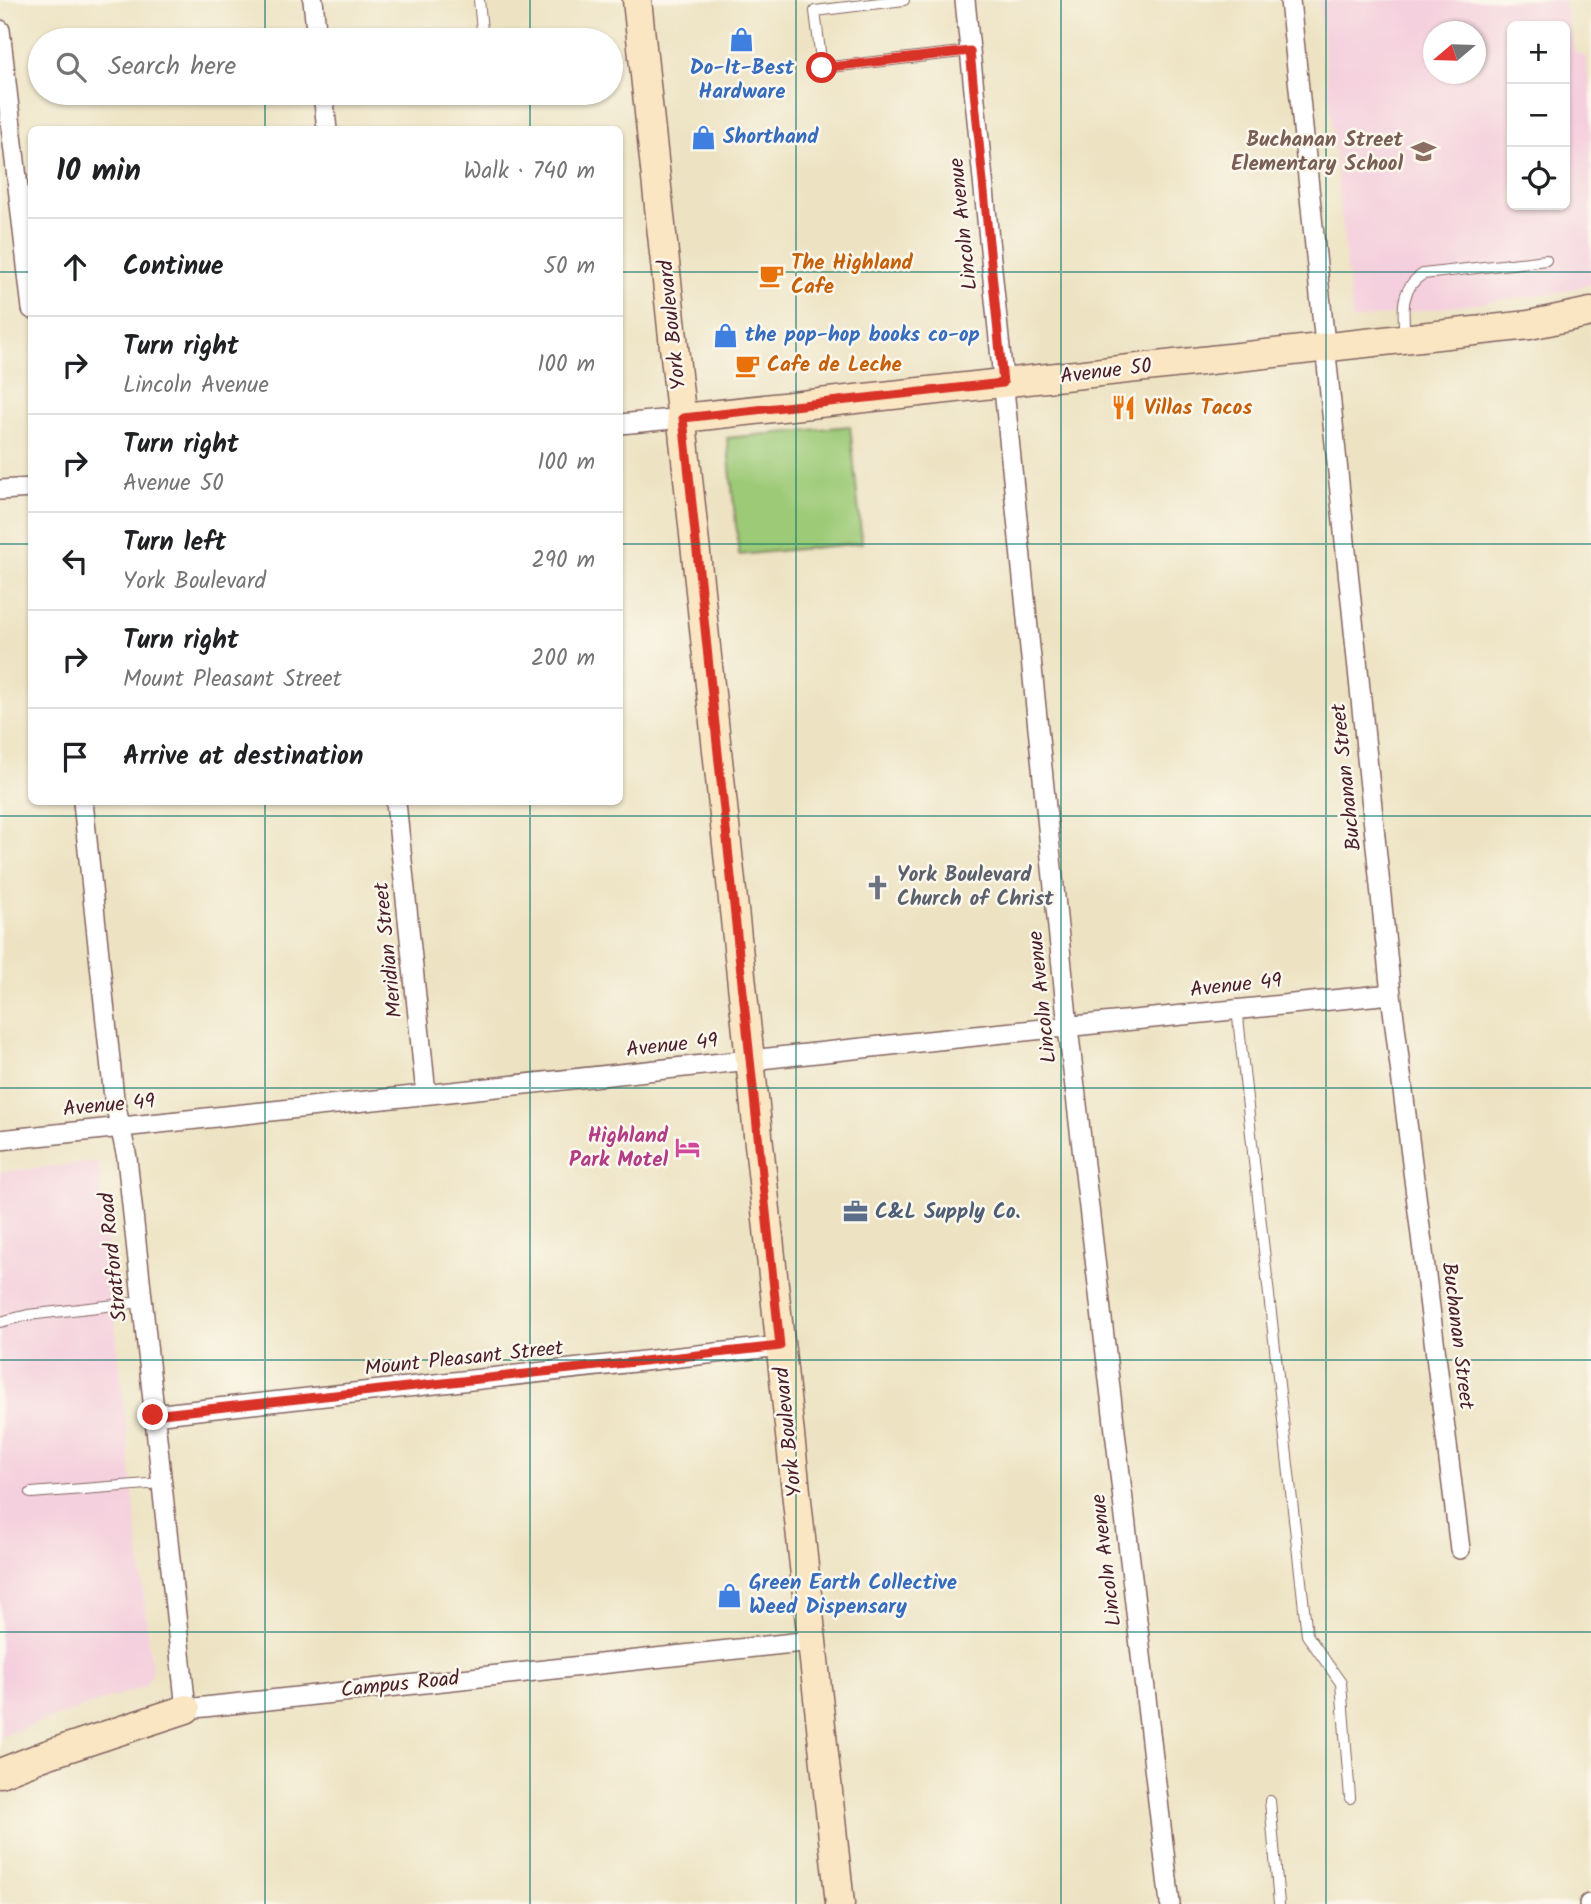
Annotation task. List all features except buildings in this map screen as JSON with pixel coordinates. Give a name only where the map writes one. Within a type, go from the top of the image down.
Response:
[{"type":"main road","name":"York Boulevard","points":[[636,0],[683,418],[840,1904]]},
{"type":"main road","name":"Avenue 50","points":[[683,418],[1528,325],[1591,312]]},
{"type":"main road","name":"Campus Road","points":[[0,1773],[186,1709]]},
{"type":"street","points":[[313,0],[316,28]]},
{"type":"street","name":"Lincoln Avenue","points":[[965,0],[1068,1027],[1170,1904]]},
{"type":"street","name":"Buchanan Street","points":[[1290,0],[1391,994],[1460,1549]]},
{"type":"street","points":[[0,30],[28,274]]},
{"type":"street","points":[[324,105],[327,126]]},
{"type":"street","name":"Avenue 50","points":[[623,425],[683,418]]},
{"type":"street","points":[[0,490],[28,488]]},
{"type":"street","name":"Stratford Road","points":[[83,805],[114,1098],[127,1158],[186,1709]]},
{"type":"street","name":"Meridian Street","points":[[396,805],[426,1094]]},
{"type":"street","name":"Avenue 49","points":[[0,1140],[1391,994]]},
{"type":"street","name":"Mount Pleasant Street","points":[[153,1415],[780,1346]]},
{"type":"street","name":"Campus Road","points":[[186,1709],[811,1642]]},
{"type":"lane","points":[[479,0],[482,28]]},
{"type":"lane","points":[[904,0],[815,12],[822,68],[970,51]]},
{"type":"lane","points":[[1405,338],[1404,297],[1408,287],[1423,274],[1546,260]]},
{"type":"lane","points":[[1237,1009],[1307,1635],[1341,1683],[1350,1798]]},
{"type":"lane","points":[[0,1322],[28,1315],[141,1303]]},
{"type":"lane","points":[[31,1493],[161,1483]]},
{"type":"lane","points":[[1269,1801],[1279,1904]]},
{"type":"shaded area","name":"Buchanan Street Elementary School","points":[[1319,0],[1563,0],[1568,21],[1507,21],[1507,210],[1570,210],[1570,30],[1575,52],[1586,57],[1591,100],[1591,284],[1560,292],[1352,320]]},
{"type":"shaded area","points":[[98,1162],[152,1673],[145,1686],[0,1736],[0,1172]]},
{"type":"green space","points":[[850,426],[862,543],[739,555],[727,438]]},
{"type":"place","name":"Do-It-Best Hardware","points":[[742,39]]},
{"type":"place","name":"Shorthand","points":[[703,137]]},
{"type":"place","name":"Buchanan Street Elementary School","points":[[1423,152]]},
{"type":"place","name":"The Highland Cafe","points":[[771,275]]},
{"type":"place","name":"the pop-hop books co-op","points":[[725,335]]},
{"type":"place","name":"Cafe de Leche","points":[[747,365]]},
{"type":"place","name":"Villas Tacos","points":[[1124,408]]},
{"type":"place","name":"York Boulevard Church of Christ","points":[[877,887]]},
{"type":"place","name":"Highland Park Motel","points":[[688,1148]]},
{"type":"place","name":"C&L Supply Co.","points":[[855,1212]]},
{"type":"place","name":"Green Earth Collective Weed Dispensary","points":[[729,1595]]},
{"type":"route","points":[[153,1415],[780,1346],[683,418],[1003,383],[970,51],[822,68]]}]
